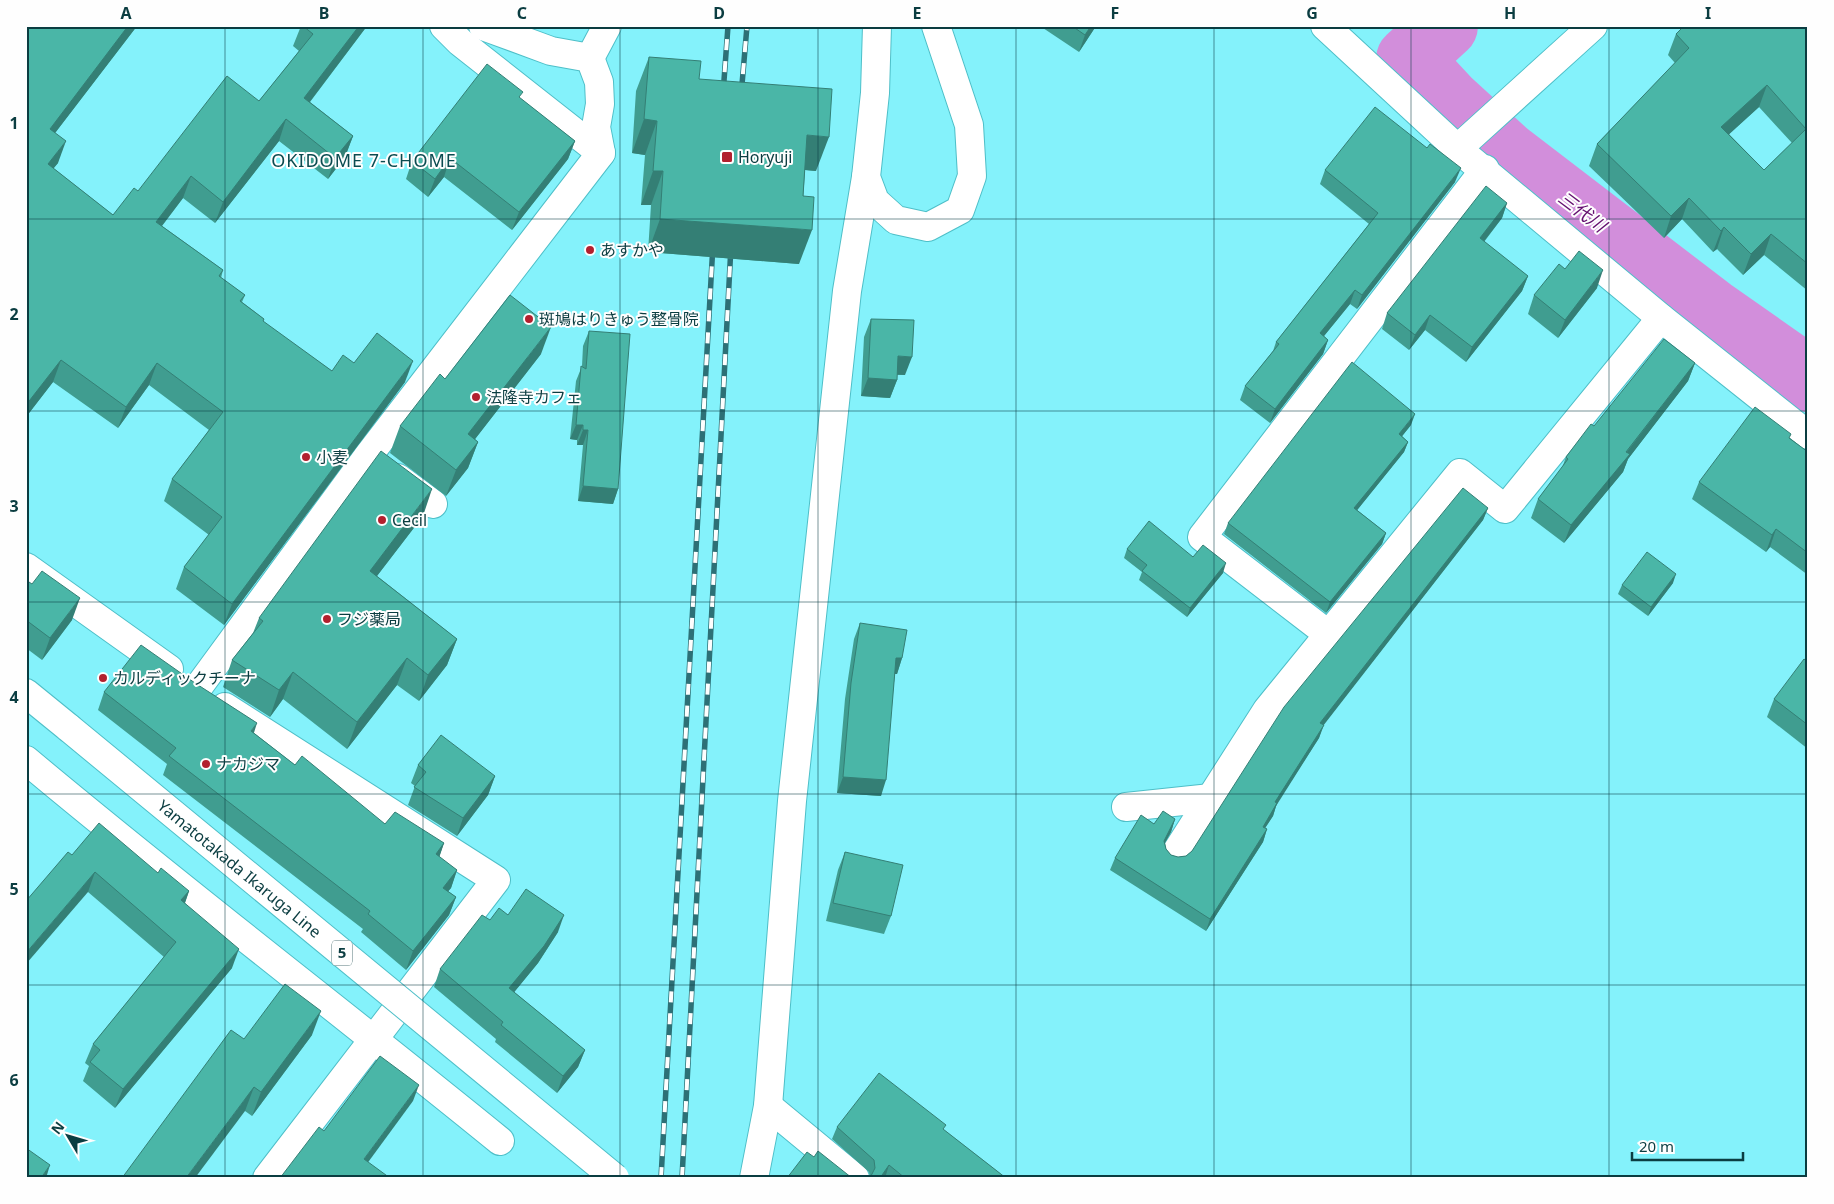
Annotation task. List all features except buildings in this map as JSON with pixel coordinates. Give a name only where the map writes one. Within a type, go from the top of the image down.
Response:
[{"type":"street","points":[[444,26],[460,42],[601,153]]},
{"type":"street","points":[[483,26],[551,51],[590,58]]},
{"type":"street","points":[[197,689],[368,456],[601,153],[596,127],[599,82],[590,58],[607,26]]},
{"type":"street","points":[[754,1178],[768,1106],[793,791],[847,291],[866,177],[875,92],[877,26]]},
{"type":"street","points":[[866,177],[875,201],[896,220],[928,227],[960,210],[972,176],[969,125],[936,26]]},
{"type":"street","points":[[1325,26],[1462,145],[1485,169],[1660,318],[1808,435]]},
{"type":"street","points":[[1462,145],[1593,26]]},
{"type":"street","points":[[1328,634],[1202,537],[1485,169]]},
{"type":"street","points":[[1175,854],[1267,710],[1460,473],[1505,510],[1660,318]]},
{"type":"street","points":[[368,456],[433,504]]},
{"type":"street","points":[[26,567],[197,689],[496,880],[267,1178]]},
{"type":"street","name":"Yamatotakada Ikaruga Line","points":[[26,693],[615,1178]]},
{"type":"street","points":[[26,760],[500,1141]]},
{"type":"street","points":[[1126,807],[1211,798]]},
{"type":"street","points":[[768,1106],[855,1178]]},
{"type":"waterway","name":"三代川","points":[[1445,26],[1409,59],[1449,102],[1506,154],[1711,311],[1808,379]]},
{"type":"railway","points":[[723,94],[728,26]]},
{"type":"railway","points":[[741,96],[747,26]]},
{"type":"railway","points":[[661,1178],[713,244]]},
{"type":"railway","points":[[682,1178],[731,246]]},
{"type":"place","name":"Horyuji","points":[[727,157]]},
{"type":"place","name":"あすかや","points":[[590,250]]},
{"type":"place","name":"斑鳩はりきゅう整骨院","points":[[529,319]]},
{"type":"place","name":"法隆寺カフェ","points":[[476,397]]},
{"type":"place","name":"小麦","points":[[306,457]]},
{"type":"place","name":"Cecil","points":[[382,520]]},
{"type":"place","name":"フジ薬局","points":[[327,619]]},
{"type":"place","name":"カルディックチーナ","points":[[103,678]]},
{"type":"place","name":"ナカジマ","points":[[206,764]]},
{"type":"district","name":"OKIDOME 7-CHOME","points":[[364,161]]}]
